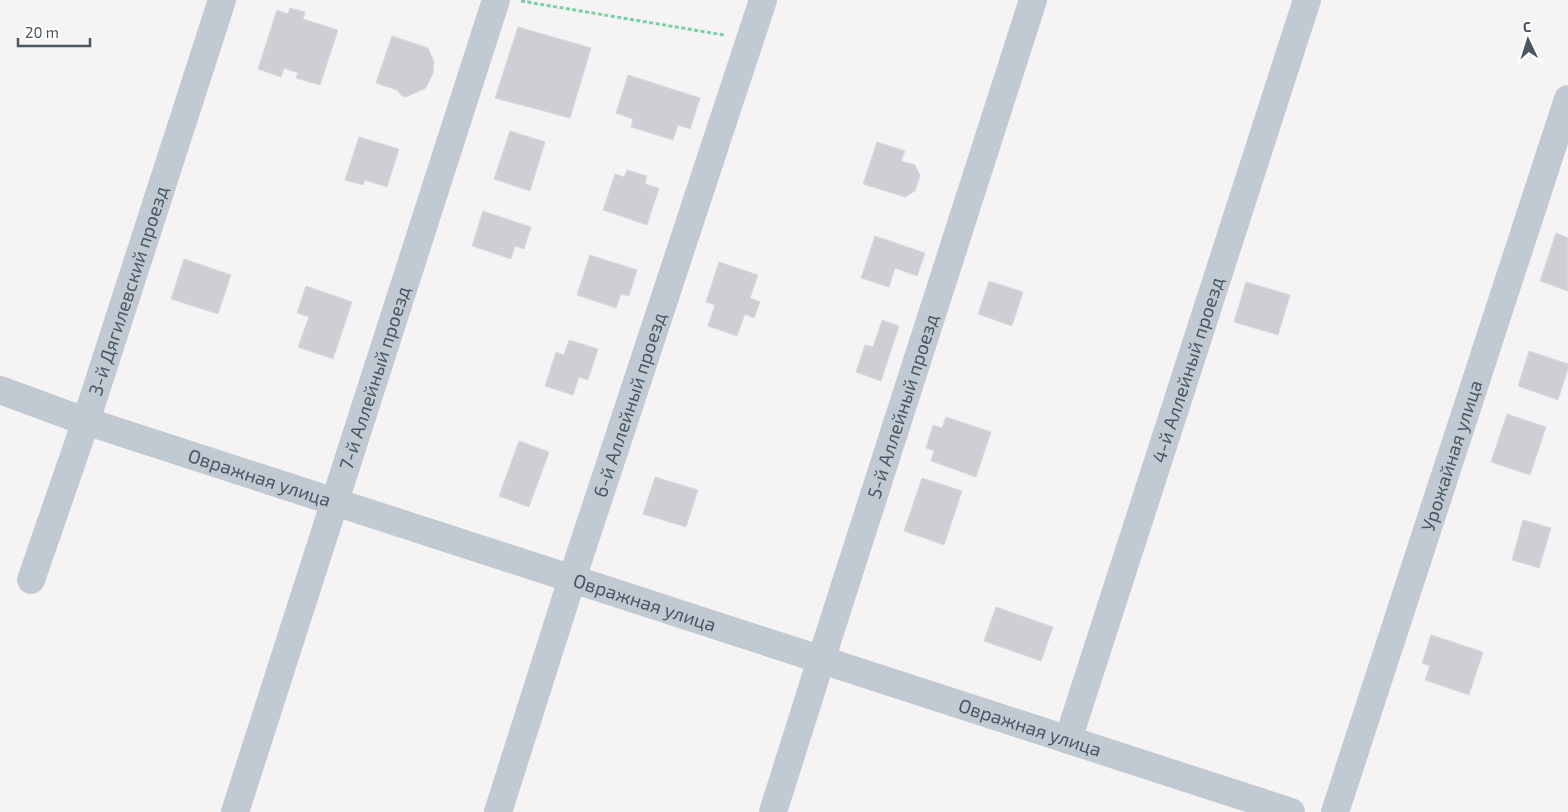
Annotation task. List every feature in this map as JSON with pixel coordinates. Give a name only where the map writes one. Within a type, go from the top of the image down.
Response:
[{"type":"street","name":"3-й Дягилевский проезд","points":[[32,580],[86,421],[222,0]]},
{"type":"street","name":"7-й Аллейный проезд","points":[[235,812],[496,0]]},
{"type":"street","name":"6-й Аллейный проезд","points":[[498,812],[572,579],[763,0]]},
{"type":"street","name":"5-й Аллейный проезд","points":[[773,812],[1033,0]]},
{"type":"street","name":"4-й Аллейный проезд","points":[[1068,740],[1307,0]]},
{"type":"street","name":"Урожайная улица","points":[[1335,812],[1568,99]]},
{"type":"street","name":"Овражная улица","points":[[0,390],[86,421],[1290,812]]},
{"type":"path","points":[[513,0],[750,40]]},
{"type":"building","points":[[290,8],[305,12],[303,19],[338,30],[320,85],[296,78],[298,73],[284,68],[281,77],[258,69],[277,10],[288,14]]},
{"type":"building","points":[[518,27],[591,48],[570,118],[495,98]]},
{"type":"building","points":[[392,36],[428,48],[434,62],[433,73],[426,88],[406,97],[402,96],[397,90],[376,83]]},
{"type":"building","points":[[628,75],[700,98],[690,129],[678,125],[673,140],[631,127],[633,119],[616,113]]},
{"type":"building","points":[[510,131],[545,142],[530,191],[494,179]]},
{"type":"building","points":[[359,137],[399,149],[387,187],[365,180],[363,185],[345,180]]},
{"type":"building","points":[[877,142],[905,151],[901,161],[915,165],[920,176],[915,191],[905,197],[863,184]]},
{"type":"building","points":[[627,170],[647,176],[645,184],[659,188],[647,225],[603,210],[615,174],[624,177]]},
{"type":"building","points":[[483,211],[531,227],[524,249],[515,246],[511,259],[472,246]]},
{"type":"building","points":[[1556,233],[1568,238],[1568,291],[1540,281]]},
{"type":"building","points":[[875,236],[925,253],[917,276],[895,268],[889,287],[861,278]]},
{"type":"building","points":[[590,255],[637,270],[629,296],[621,294],[616,308],[577,295]]},
{"type":"building","points":[[184,259],[231,275],[218,314],[171,299]]},
{"type":"building","points":[[719,262],[758,275],[750,298],[760,302],[754,318],[745,314],[737,336],[708,326],[715,305],[706,302]]},
{"type":"building","points":[[989,281],[1023,292],[1012,326],[978,314]]},
{"type":"building","points":[[1246,282],[1290,295],[1278,335],[1234,322]]},
{"type":"building","points":[[306,286],[352,302],[333,359],[298,347],[309,317],[297,313]]},
{"type":"building","points":[[882,320],[899,326],[881,381],[856,372],[865,345],[873,347]]},
{"type":"building","points":[[569,340],[598,349],[588,380],[579,377],[573,395],[545,386],[556,352],[564,355]]},
{"type":"building","points":[[1529,351],[1568,364],[1558,400],[1518,386]]},
{"type":"building","points":[[1507,414],[1546,427],[1530,475],[1491,462]]},
{"type":"building","points":[[946,417],[991,432],[976,477],[931,461],[934,451],[926,448],[933,425],[942,428]]},
{"type":"building","points":[[519,441],[549,452],[529,507],[499,496]]},
{"type":"building","points":[[655,477],[698,490],[686,527],[643,514]]},
{"type":"building","points":[[922,478],[962,491],[944,545],[904,531]]},
{"type":"building","points":[[1523,520],[1551,528],[1539,568],[1512,560]]},
{"type":"building","points":[[996,607],[1053,627],[1041,661],[984,641]]},
{"type":"building","points":[[1431,635],[1483,652],[1469,695],[1425,680],[1430,666],[1422,663]]}]
